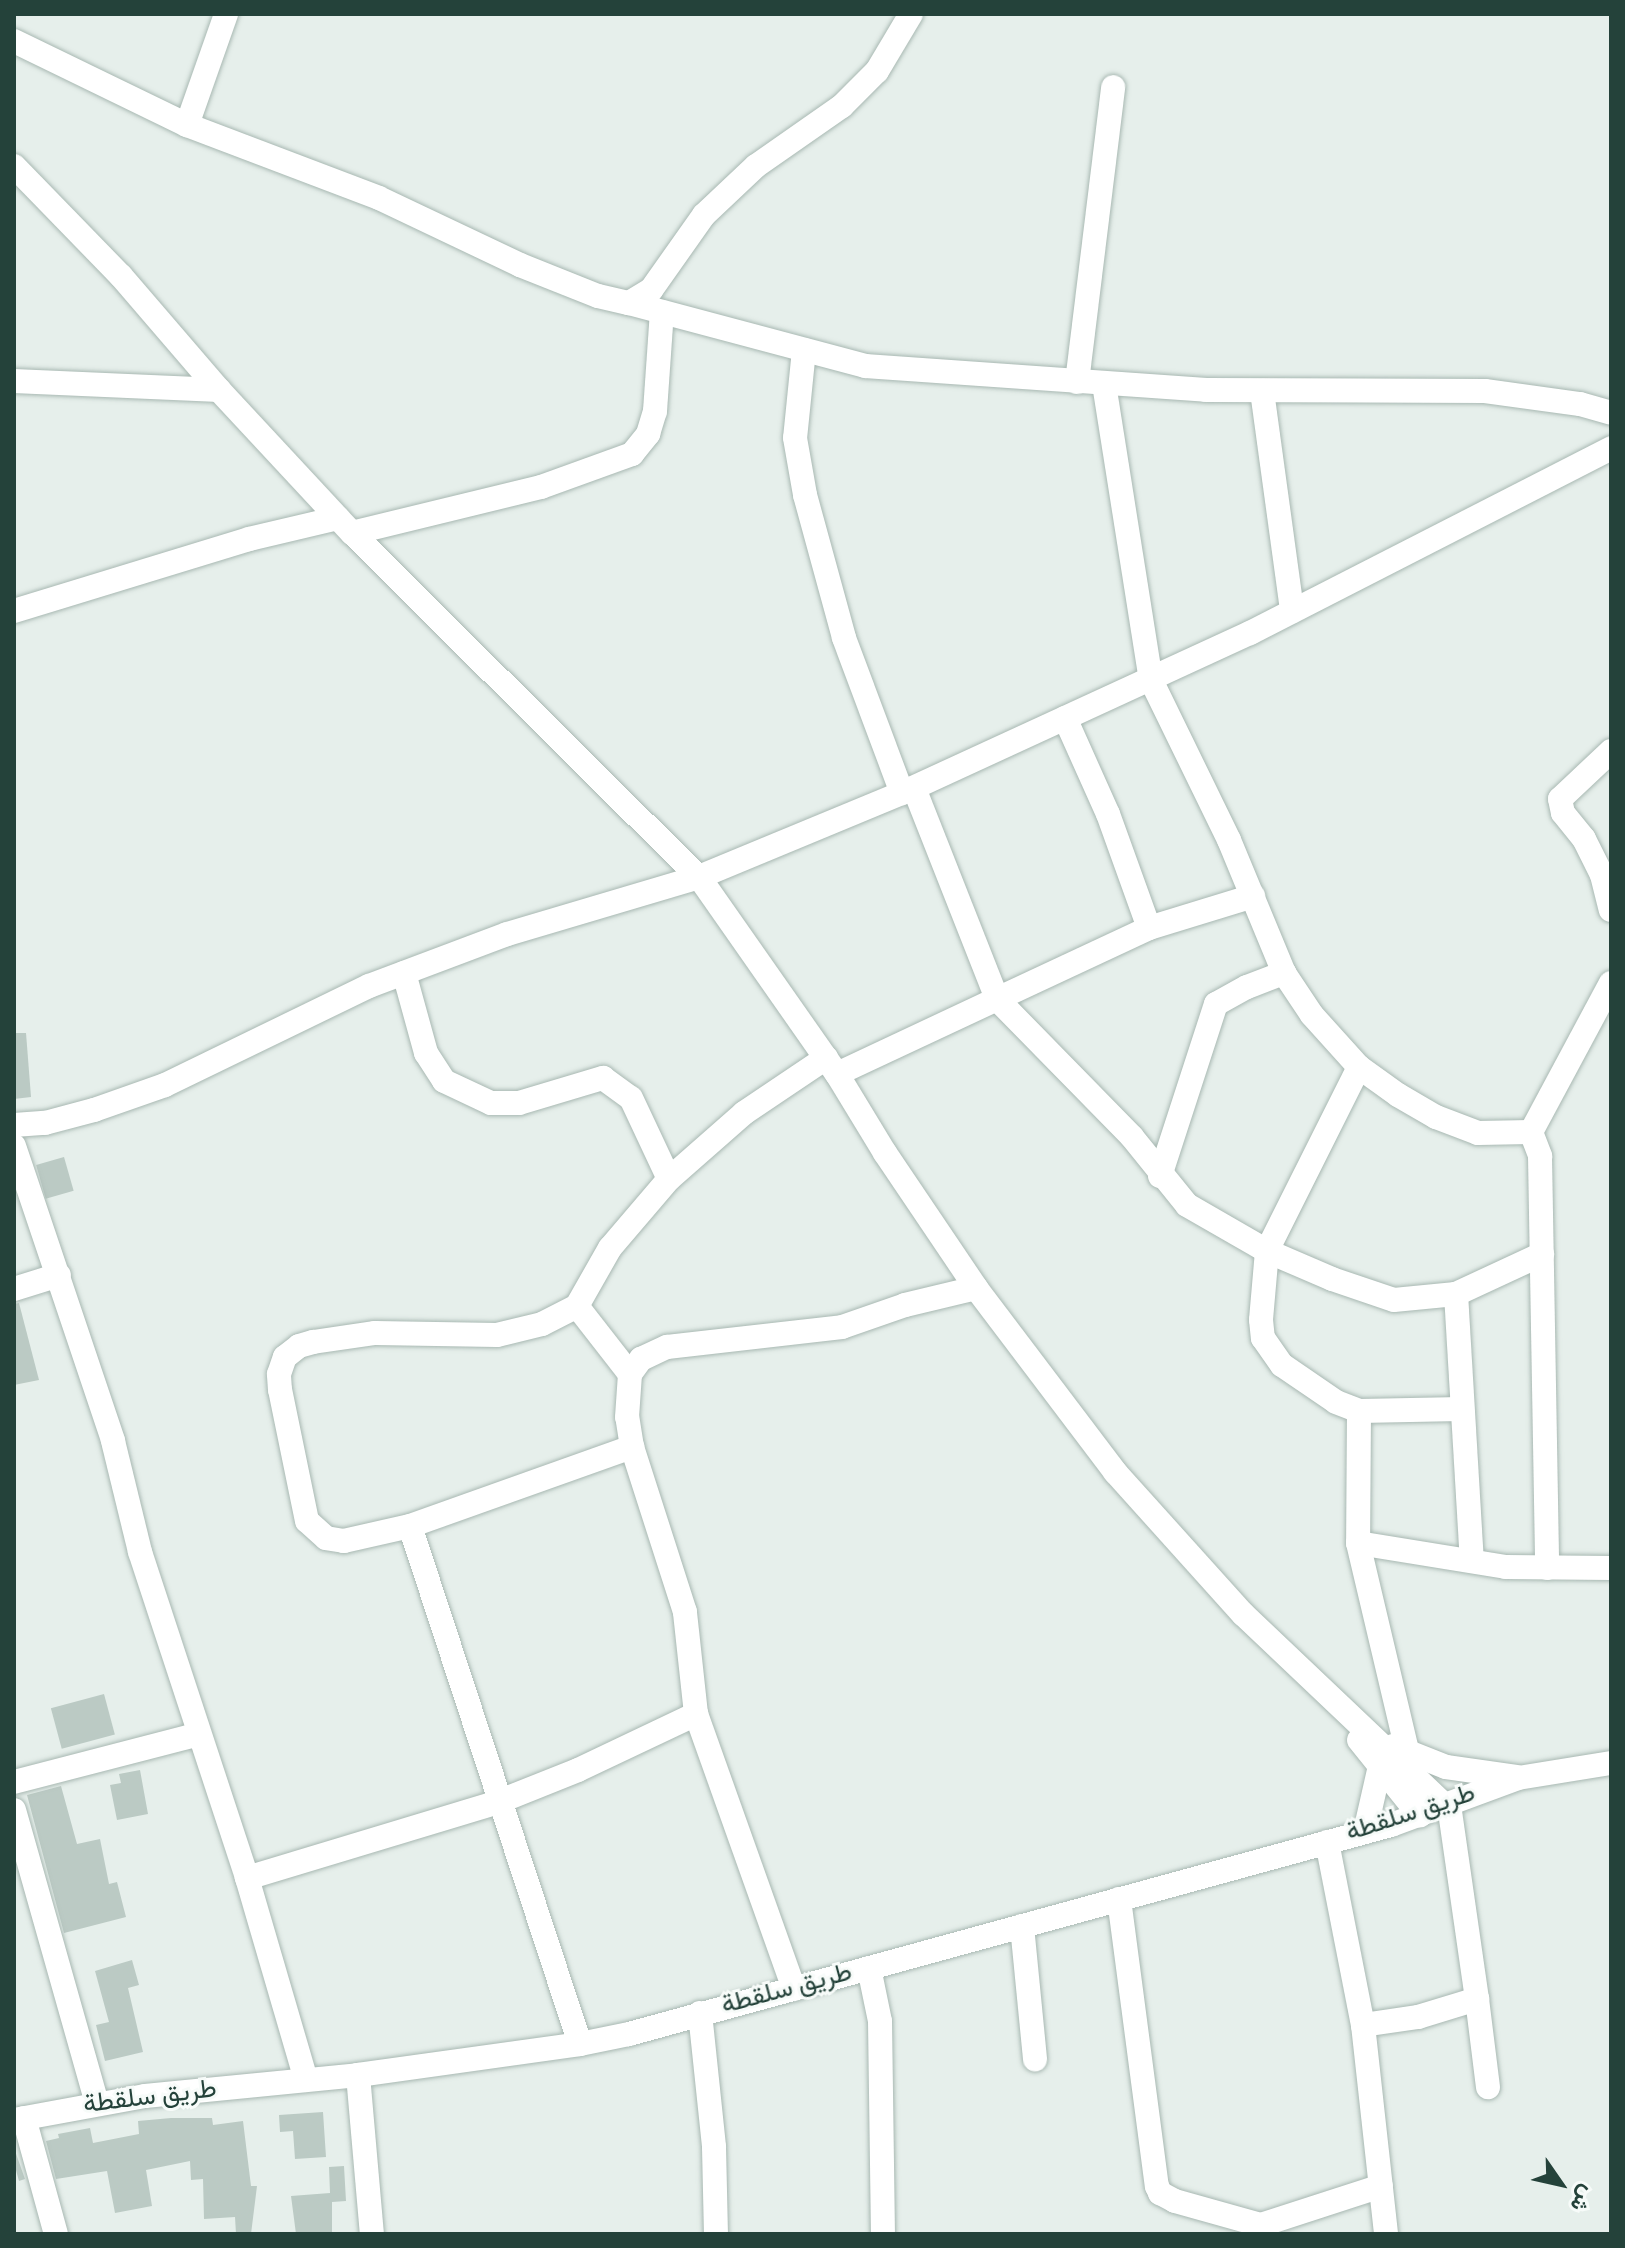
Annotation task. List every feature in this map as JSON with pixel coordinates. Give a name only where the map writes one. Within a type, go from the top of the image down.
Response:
[{"type":"street","points":[[187,125],[226,14]]},
{"type":"street","points":[[629,303],[651,290],[704,215],[756,166],[842,106],[877,71],[911,14]]},
{"type":"street","points":[[14,41],[187,125],[379,198],[585,291],[865,366],[1104,384],[1262,391],[1485,391],[1580,404],[1611,413]]},
{"type":"street","points":[[1077,382],[1113,87]]},
{"type":"street","points":[[14,166],[121,276],[219,390],[345,525],[699,877],[832,1066],[885,1153],[976,1288],[1115,1472],[1186,1555],[1326,1697],[1447,1805],[1488,2087]]},
{"type":"street","points":[[14,611],[249,539],[345,525],[541,487],[632,454],[648,434],[655,411],[662,312]]},
{"type":"street","points":[[804,350],[795,438],[805,495],[844,638],[908,790],[961,899],[997,999],[1132,1137],[1160,1176],[1187,1205],[1267,1251],[1332,1279],[1394,1300],[1456,1294],[1542,1254]]},
{"type":"street","points":[[14,381],[219,390]]},
{"type":"street","points":[[1104,384],[1151,680],[1253,896],[1284,973],[1312,1015],[1359,1067],[1436,1117],[1478,1133],[1531,1132]]},
{"type":"street","points":[[1262,391],[1292,611]]},
{"type":"street","points":[[14,1125],[45,1123],[165,1085],[369,986],[507,934],[699,877],[908,790],[1151,680],[1611,448]]},
{"type":"street","points":[[1065,718],[1108,814],[1149,928]]},
{"type":"street","points":[[1611,751],[1560,799],[1563,813],[1584,839],[1602,875],[1611,910]]},
{"type":"street","points":[[632,1447],[410,1526],[344,1541],[326,1538],[307,1521],[279,1374],[285,1357],[299,1346],[313,1342],[375,1333],[497,1335],[542,1324],[577,1306],[610,1248],[669,1179],[744,1113],[832,1066],[997,999],[1149,928],[1253,896]]},
{"type":"street","points":[[404,973],[426,1053],[444,1081],[491,1103],[519,1103],[603,1078],[631,1098],[669,1179]]},
{"type":"street","points":[[1160,1176],[1216,1004],[1247,987],[1284,973]]},
{"type":"street","points":[[1547,1568],[1540,1156],[1531,1132],[1611,983]]},
{"type":"street","points":[[1359,1067],[1267,1251],[1261,1320],[1263,1338],[1270,1352],[1311,1386],[1336,1402],[1359,1411],[1462,1409]]},
{"type":"street","points":[[14,1146],[113,1441],[140,1552],[247,1878],[306,2080]]},
{"type":"street","points":[[14,1289],[59,1275]]},
{"type":"street","points":[[794,1989],[696,1714],[685,1612],[632,1447],[627,1417],[630,1374],[641,1359],[667,1347],[842,1327],[905,1305],[976,1288]]},
{"type":"street","points":[[1456,1294],[1472,1561]]},
{"type":"street","points":[[577,1306],[630,1374]]},
{"type":"street","points":[[1359,1411],[1358,1543],[1408,1754]]},
{"type":"street","points":[[410,1526],[498,1802],[580,2044]]},
{"type":"street","points":[[1358,1543],[1472,1561],[1547,1568],[1611,1568]]},
{"type":"street","points":[[1326,1697],[1420,1816]]},
{"type":"street","points":[[247,1878],[498,1802],[578,1770],[696,1714]]},
{"type":"street","points":[[1369,1733],[1408,1754],[1446,1767],[1518,1778]]},
{"type":"street","points":[[14,1782],[199,1734]]},
{"type":"street","name":"طريق سلقطة","points":[[1542,1773],[1611,1751]]},
{"type":"street","name":"طريق سلقطة","points":[[19,2119],[97,2103],[358,2075],[580,2044],[794,1989],[1365,1832],[1420,1816],[1518,1778],[1611,1763]]},
{"type":"street","points":[[1365,1832],[1380,1766]]},
{"type":"street","points":[[14,1810],[97,2103]]},
{"type":"street","points":[[1327,1842],[1363,2025],[1386,2234]]},
{"type":"street","points":[[1119,1899],[1157,2186],[1175,2201],[1262,2229],[1381,2186]]},
{"type":"street","points":[[1022,1926],[1035,2059]]},
{"type":"street","points":[[869,1968],[880,2021],[883,2234]]},
{"type":"street","points":[[1363,2025],[1418,2017],[1477,1999]]},
{"type":"street","points":[[700,2013],[714,2147],[716,2234]]},
{"type":"street","points":[[358,2075],[372,2234]]},
{"type":"street","points":[[19,2119],[56,2234]]},
{"type":"building","points":[[14,1033],[26,1033],[31,1097],[14,1099]]},
{"type":"building","points":[[64,1157],[74,1191],[46,1199],[36,1165]]},
{"type":"building","points":[[19,1303],[39,1380],[14,1385],[14,1304]]},
{"type":"building","points":[[104,1694],[115,1735],[62,1749],[51,1708]]},
{"type":"building","points":[[140,1770],[148,1814],[117,1820],[110,1785],[121,1783],[119,1774]]},
{"type":"building","points":[[61,1786],[77,1844],[100,1839],[109,1884],[117,1882],[126,1917],[64,1933],[27,1795]]},
{"type":"building","points":[[132,1960],[139,1985],[128,1988],[143,2052],[105,2061],[96,2025],[109,2022],[95,1971]]},
{"type":"building","points":[[323,2112],[326,2157],[295,2159],[293,2131],[280,2132],[279,2115]]},
{"type":"building","points":[[212,2118],[213,2125],[243,2121],[251,2186],[257,2186],[251,2234],[236,2234],[235,2217],[204,2219],[203,2179],[191,2180],[190,2161],[146,2170],[152,2206],[115,2213],[107,2171],[56,2179],[46,2141],[59,2138],[58,2134],[90,2128],[93,2143],[139,2134],[138,2121]]},
{"type":"building","points":[[14,2148],[25,2179],[19,2181],[14,2163]]},
{"type":"building","points":[[344,2166],[346,2201],[332,2202],[332,2234],[296,2234],[291,2196],[330,2193],[329,2167]]}]
